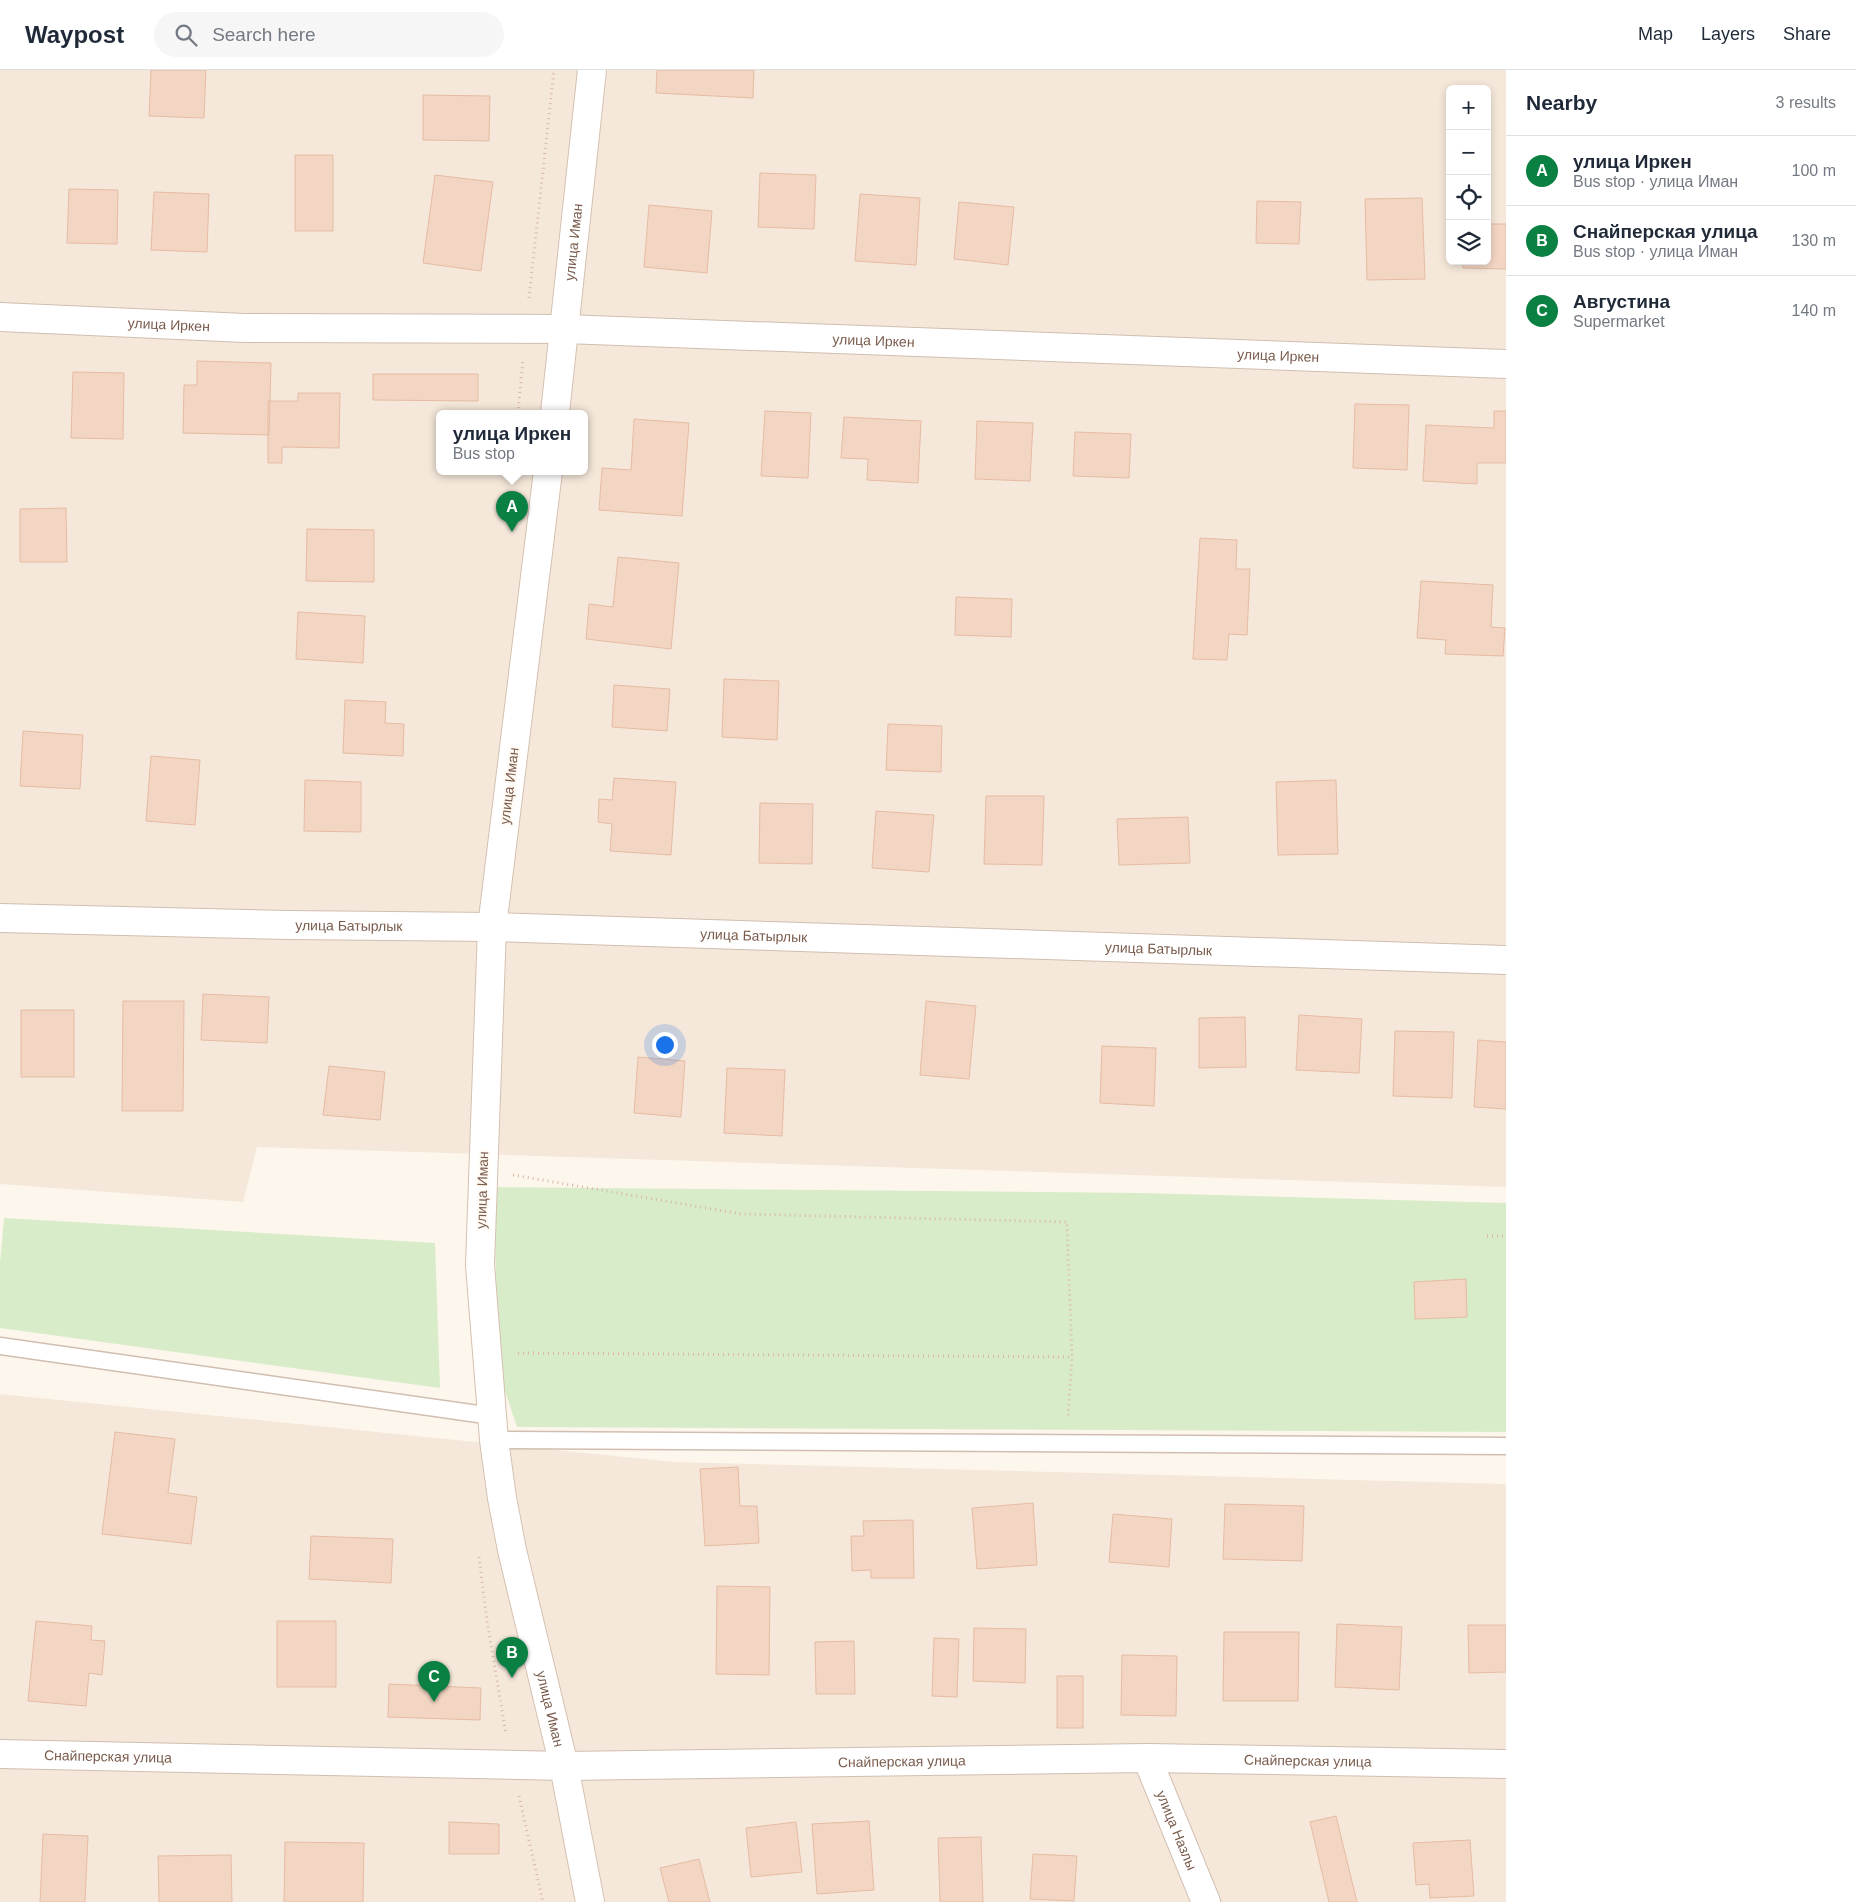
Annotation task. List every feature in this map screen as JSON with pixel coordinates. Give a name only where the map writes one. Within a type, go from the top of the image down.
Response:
[{"type":"street","name":"улица Иман","points":[[555,410],[592,70]]},
{"type":"street","name":"улица Иркен","points":[[0,317],[245,328],[565,329],[1506,364]]},
{"type":"street","name":"улица Иман","points":[[548,475],[492,927],[480,1265],[493,1428],[512,1550],[564,1766],[590,1902]]},
{"type":"street","name":"улица Батырлык","points":[[0,918],[288,926],[492,927],[1506,960]]},
{"type":"street","name":"Снайперская улица","points":[[0,1754],[564,1766],[1147,1758],[1506,1764]]},
{"type":"street","name":"улица Назлы","points":[[1147,1758],[1206,1902]]},
{"type":"lane","points":[[0,1346],[493,1428],[1066,1444],[1506,1446]]},
{"type":"path","points":[[518,410],[525,330],[554,70]]},
{"type":"path","points":[[483,1170],[740,1214],[1067,1222],[1072,1357],[1066,1444]]},
{"type":"path","points":[[1487,1236],[1506,1236]]},
{"type":"path","points":[[487,1353],[1072,1357]]},
{"type":"shaded area","points":[[0,70],[1506,70],[1506,1187],[257,1147],[243,1202],[0,1184]]},
{"type":"shaded area","points":[[0,1394],[675,1462],[1506,1484],[1506,1902],[0,1902]]},
{"type":"green space","points":[[494,1187],[1140,1193],[1506,1203],[1506,1432],[517,1427],[498,1370]]},
{"type":"green space","points":[[4,1218],[435,1243],[440,1388],[0,1328],[0,1263]]},
{"type":"building","points":[[151,70],[206,70],[204,118],[149,116]]},
{"type":"building","points":[[657,70],[754,70],[753,98],[656,93]]},
{"type":"building","points":[[423,95],[490,96],[489,141],[423,140]]},
{"type":"building","points":[[295,155],[333,155],[333,231],[295,231]]},
{"type":"building","points":[[760,173],[816,175],[814,229],[758,227]]},
{"type":"building","points":[[435,175],[493,182],[481,271],[423,263]]},
{"type":"building","points":[[69,189],[118,190],[117,244],[67,243]]},
{"type":"building","points":[[154,192],[209,194],[207,252],[151,250]]},
{"type":"building","points":[[860,194],[920,198],[916,265],[855,261]]},
{"type":"building","points":[[1422,198],[1425,279],[1367,280],[1365,199]]},
{"type":"building","points":[[1257,201],[1301,202],[1299,244],[1256,243]]},
{"type":"building","points":[[959,202],[1014,207],[1008,265],[954,259]]},
{"type":"building","points":[[649,205],[712,211],[707,273],[644,267]]},
{"type":"building","points":[[1491,224],[1506,224],[1506,269],[1463,268],[1463,265],[1491,265]]},
{"type":"building","points":[[197,361],[271,363],[269,435],[183,433],[184,385],[197,385]]},
{"type":"building","points":[[73,372],[124,373],[123,439],[71,438]]},
{"type":"building","points":[[373,374],[478,374],[478,401],[373,400]]},
{"type":"building","points":[[298,393],[340,393],[339,448],[282,447],[282,463],[268,463],[268,401],[298,401]]},
{"type":"building","points":[[1355,404],[1409,405],[1407,470],[1353,468]]},
{"type":"building","points":[[765,411],[811,413],[808,478],[761,476]]},
{"type":"building","points":[[1494,411],[1506,411],[1506,463],[1477,463],[1477,484],[1423,481],[1426,425],[1494,428]]},
{"type":"building","points":[[844,417],[921,421],[918,483],[867,480],[868,459],[841,458]]},
{"type":"building","points":[[634,419],[689,423],[682,516],[599,510],[602,468],[631,470]]},
{"type":"building","points":[[977,421],[1033,423],[1030,481],[975,479]]},
{"type":"building","points":[[1075,432],[1131,434],[1129,478],[1073,476]]},
{"type":"building","points":[[66,508],[67,562],[20,562],[20,509]]},
{"type":"building","points":[[307,529],[374,530],[374,582],[306,581]]},
{"type":"building","points":[[1200,538],[1237,540],[1236,569],[1250,569],[1247,635],[1229,634],[1227,660],[1193,659]]},
{"type":"building","points":[[618,557],[679,563],[671,649],[586,639],[589,604],[613,607]]},
{"type":"building","points":[[1421,581],[1493,585],[1491,627],[1505,628],[1503,656],[1445,654],[1446,640],[1417,638]]},
{"type":"building","points":[[956,597],[1012,599],[1011,637],[955,635]]},
{"type":"building","points":[[298,612],[365,616],[363,663],[296,659]]},
{"type":"building","points":[[724,679],[779,681],[777,740],[722,737]]},
{"type":"building","points":[[614,685],[670,689],[667,731],[612,727]]},
{"type":"building","points":[[345,700],[386,702],[385,723],[404,724],[403,756],[343,753]]},
{"type":"building","points":[[888,724],[942,726],[941,772],[886,770]]},
{"type":"building","points":[[23,731],[83,735],[80,789],[20,786]]},
{"type":"building","points":[[151,756],[200,760],[195,825],[146,821]]},
{"type":"building","points":[[614,778],[676,782],[671,855],[610,851],[612,824],[598,822],[599,799],[612,800]]},
{"type":"building","points":[[305,780],[361,782],[361,832],[304,831]]},
{"type":"building","points":[[1336,780],[1338,854],[1278,855],[1276,782]]},
{"type":"building","points":[[986,796],[1044,796],[1042,865],[984,864]]},
{"type":"building","points":[[760,803],[813,804],[812,864],[759,863]]},
{"type":"building","points":[[876,811],[934,815],[929,872],[872,868]]},
{"type":"building","points":[[1188,817],[1190,863],[1119,865],[1117,819]]},
{"type":"building","points":[[203,994],[269,997],[267,1043],[201,1040]]},
{"type":"building","points":[[123,1001],[184,1001],[183,1111],[122,1111]]},
{"type":"building","points":[[926,1001],[976,1006],[969,1079],[920,1075]]},
{"type":"building","points":[[21,1010],[74,1010],[74,1077],[21,1077]]},
{"type":"building","points":[[1299,1015],[1362,1019],[1359,1073],[1296,1070]]},
{"type":"building","points":[[1245,1017],[1246,1067],[1199,1068],[1199,1018]]},
{"type":"building","points":[[1395,1031],[1454,1032],[1452,1098],[1393,1096]]},
{"type":"building","points":[[1478,1040],[1506,1042],[1506,1109],[1474,1107]]},
{"type":"building","points":[[1102,1046],[1156,1048],[1154,1106],[1100,1103]]},
{"type":"building","points":[[638,1057],[685,1061],[681,1117],[634,1113]]},
{"type":"building","points":[[329,1066],[385,1072],[380,1120],[323,1115]]},
{"type":"building","points":[[727,1068],[785,1070],[782,1136],[724,1133]]},
{"type":"building","points":[[1466,1279],[1467,1317],[1415,1319],[1414,1282]]},
{"type":"building","points":[[115,1432],[175,1439],[168,1493],[197,1497],[191,1544],[102,1534]]},
{"type":"building","points":[[738,1467],[740,1506],[757,1506],[759,1543],[705,1546],[700,1469]]},
{"type":"building","points":[[1033,1503],[1037,1565],[977,1569],[972,1508]]},
{"type":"building","points":[[1225,1504],[1304,1506],[1302,1561],[1223,1559]]},
{"type":"building","points":[[1113,1514],[1172,1519],[1169,1567],[1109,1562]]},
{"type":"building","points":[[913,1520],[914,1578],[871,1578],[871,1570],[852,1571],[851,1536],[864,1536],[863,1521]]},
{"type":"building","points":[[311,1536],[393,1539],[391,1583],[309,1579]]},
{"type":"building","points":[[717,1586],[770,1587],[769,1675],[716,1674]]},
{"type":"building","points":[[36,1621],[92,1626],[91,1640],[105,1641],[102,1675],[89,1673],[86,1706],[28,1701]]},
{"type":"building","points":[[277,1621],[336,1621],[336,1687],[277,1687]]},
{"type":"building","points":[[1337,1624],[1402,1627],[1399,1690],[1335,1687]]},
{"type":"building","points":[[1468,1625],[1506,1625],[1506,1672],[1469,1673]]},
{"type":"building","points":[[974,1628],[1026,1629],[1025,1683],[973,1681]]},
{"type":"building","points":[[1224,1632],[1299,1632],[1298,1701],[1223,1701]]},
{"type":"building","points":[[934,1638],[959,1639],[957,1697],[932,1696]]},
{"type":"building","points":[[854,1641],[855,1694],[816,1694],[815,1642]]},
{"type":"building","points":[[1122,1655],[1177,1656],[1176,1716],[1121,1715]]},
{"type":"building","points":[[1057,1676],[1083,1676],[1083,1728],[1057,1728]]},
{"type":"building","points":[[389,1684],[481,1688],[480,1720],[388,1717]]},
{"type":"building","points":[[1336,1816],[1357,1902],[1329,1902],[1310,1822]]},
{"type":"building","points":[[869,1821],[874,1890],[817,1894],[812,1824]]},
{"type":"building","points":[[449,1822],[499,1824],[499,1854],[449,1854]]},
{"type":"building","points":[[796,1822],[802,1872],[751,1877],[746,1828]]},
{"type":"building","points":[[43,1834],[88,1836],[85,1902],[40,1902]]},
{"type":"building","points":[[981,1837],[983,1902],[940,1902],[938,1838]]},
{"type":"building","points":[[1470,1840],[1474,1896],[1430,1898],[1429,1884],[1416,1885],[1413,1843]]},
{"type":"building","points":[[285,1842],[364,1843],[363,1902],[284,1902]]},
{"type":"building","points":[[1033,1854],[1077,1856],[1074,1901],[1030,1899]]},
{"type":"building","points":[[231,1855],[232,1902],[159,1902],[158,1856]]},
{"type":"building","points":[[699,1859],[710,1902],[669,1902],[660,1868]]},
{"type":"place","name":"улица Иркен","points":[[512,532]]},
{"type":"place","name":"Снайперская улица","points":[[512,1678]]},
{"type":"place","name":"Августина","points":[[434,1702]]}]
